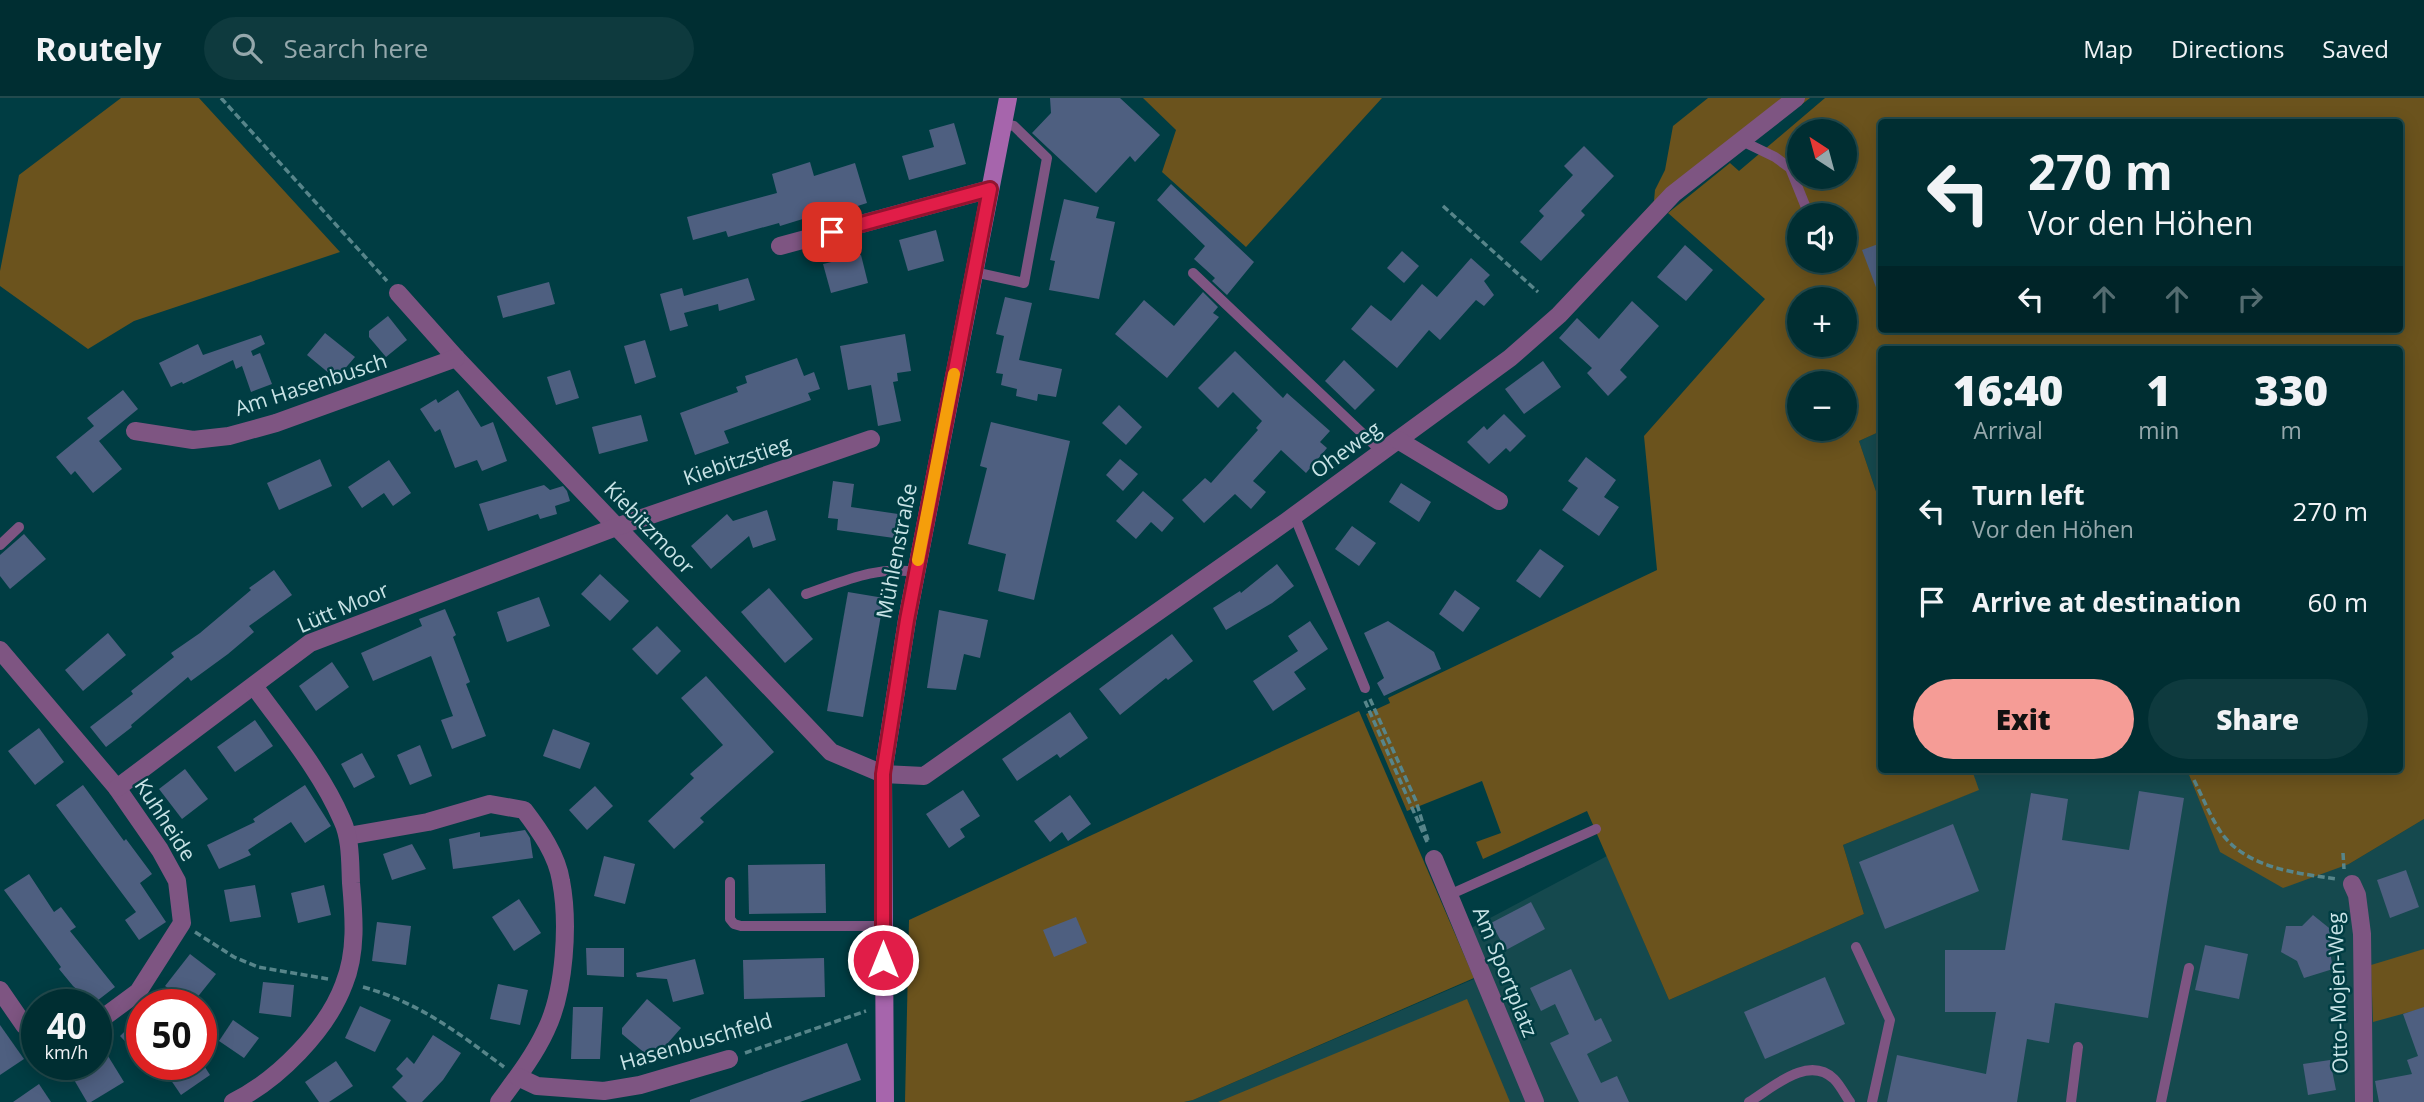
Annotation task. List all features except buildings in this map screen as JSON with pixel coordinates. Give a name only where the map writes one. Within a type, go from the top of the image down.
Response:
[{"type":"main road","name":"Mühlenstraße","points":[[884,1102],[883,774],[916,572],[1008,98]]},
{"type":"street","name":"Oheweg","points":[[883,774],[924,776],[1382,452],[1539,334],[1673,194],[1796,98]]},
{"type":"street","points":[[780,246],[990,189]]},
{"type":"street","name":"Kiebitzmoor","points":[[398,293],[456,358],[831,752],[883,774]]},
{"type":"street","name":"Am Hasenbusch","points":[[135,431],[193,440],[229,436],[276,423],[456,358]]},
{"type":"street","name":"Kiebitzstieg","points":[[616,527],[872,439]]},
{"type":"street","points":[[1398,440],[1499,501]]},
{"type":"street","name":"Lütt Moor","points":[[117,788],[310,643],[616,527]]},
{"type":"street","name":"Kuhheide","points":[[0,649],[117,788],[160,850],[177,881],[182,923],[138,992],[112,1011]]},
{"type":"street","points":[[233,1102],[250,1094],[282,1069],[328,1017],[345,982],[354,929],[348,836],[342,820],[312,767],[254,687]]},
{"type":"street","points":[[348,836],[428,822],[490,804],[524,810],[545,837],[561,880],[565,932],[559,988],[547,1029],[518,1077],[499,1102]]},
{"type":"street","name":"Am Sportplatz","points":[[1434,859],[1535,1102]]},
{"type":"street","name":"Otto-Mojen-Weg","points":[[2352,884],[2357,895],[2362,934],[2364,1102]]},
{"type":"street","points":[[0,990],[21,1021]]},
{"type":"street","name":"Hasenbuschfeld","points":[[518,1077],[537,1086],[604,1090],[640,1085],[729,1059]]},
{"type":"lane","points":[[974,272],[1024,283],[1047,158],[1014,126],[1003,124]]},
{"type":"lane","points":[[1742,141],[1790,168],[1804,203]]},
{"type":"lane","points":[[1193,273],[1382,452]]},
{"type":"lane","points":[[1294,515],[1365,688]]},
{"type":"lane","points":[[0,545],[19,527]]},
{"type":"lane","points":[[806,594],[884,570],[916,572]]},
{"type":"lane","points":[[1449,895],[1596,830]]},
{"type":"lane","points":[[730,882],[730,919],[734,924],[884,926]]},
{"type":"lane","points":[[1856,947],[1890,1020],[1872,1102]]},
{"type":"lane","points":[[2161,1102],[2189,968]]},
{"type":"lane","points":[[2071,1102],[2078,1046]]},
{"type":"lane","points":[[1749,1102],[1801,1071],[1818,1069],[1834,1079],[1850,1102]]},
{"type":"path","points":[[220,98],[398,293]]},
{"type":"path","points":[[1443,206],[1538,292]]},
{"type":"path","points":[[1365,688],[1416,801],[1434,859]]},
{"type":"path","points":[[2194,780],[2223,835],[2250,856],[2269,867],[2352,884]]},
{"type":"path","name":"Hasenbuschfeld","points":[[729,1059],[883,1005]]},
{"type":"shaded area","points":[[121,98],[199,98],[340,252],[134,321],[88,349],[0,286],[0,271],[19,175]]},
{"type":"shaded area","points":[[1143,98],[1382,98],[1246,247],[1162,172],[1176,130]]},
{"type":"shaded area","points":[[1708,98],[1810,98],[1639,229],[1555,311],[1654,201],[1655,190],[1665,170],[1673,126]]},
{"type":"shaded area","points":[[1825,98],[2424,98],[2424,819],[2349,864],[2283,888],[2220,852],[2188,773],[2403,773],[2403,346],[1878,346],[1878,432],[1859,441],[1878,497],[1878,773],[1973,773],[1979,790],[1843,845],[1864,914],[1669,1000],[1587,811],[1483,859],[1476,842],[1501,833],[1482,781],[1407,811],[1366,714],[1390,703],[1388,698],[1657,570],[1644,436],[1765,299],[1668,213],[1730,163],[1739,171],[1787,130],[1787,189],[1857,189],[1857,119],[1800,119]]},
{"type":"shaded area","points":[[1878,432],[1878,497],[1859,441]]},
{"type":"shaded area","points":[[1359,711],[1474,978],[1184,1102],[905,1102],[909,920]]},
{"type":"shaded area","points":[[1973,773],[2188,773],[2220,851],[2349,864],[2424,819],[2424,1102],[1184,1102],[1474,979],[1456,936],[1607,856],[1669,1000],[1864,914],[1843,845],[1978,790]]},
{"type":"shaded area","points":[[2424,949],[2424,1008],[2373,1022],[2371,965]]},
{"type":"shaded area","points":[[1467,999],[1510,1102],[1218,1102]]},
{"type":"slow traffic","points":[[918,560],[954,374]]},
{"type":"route","points":[[832,232],[990,189],[907,620],[883,774],[883,960]]}]
